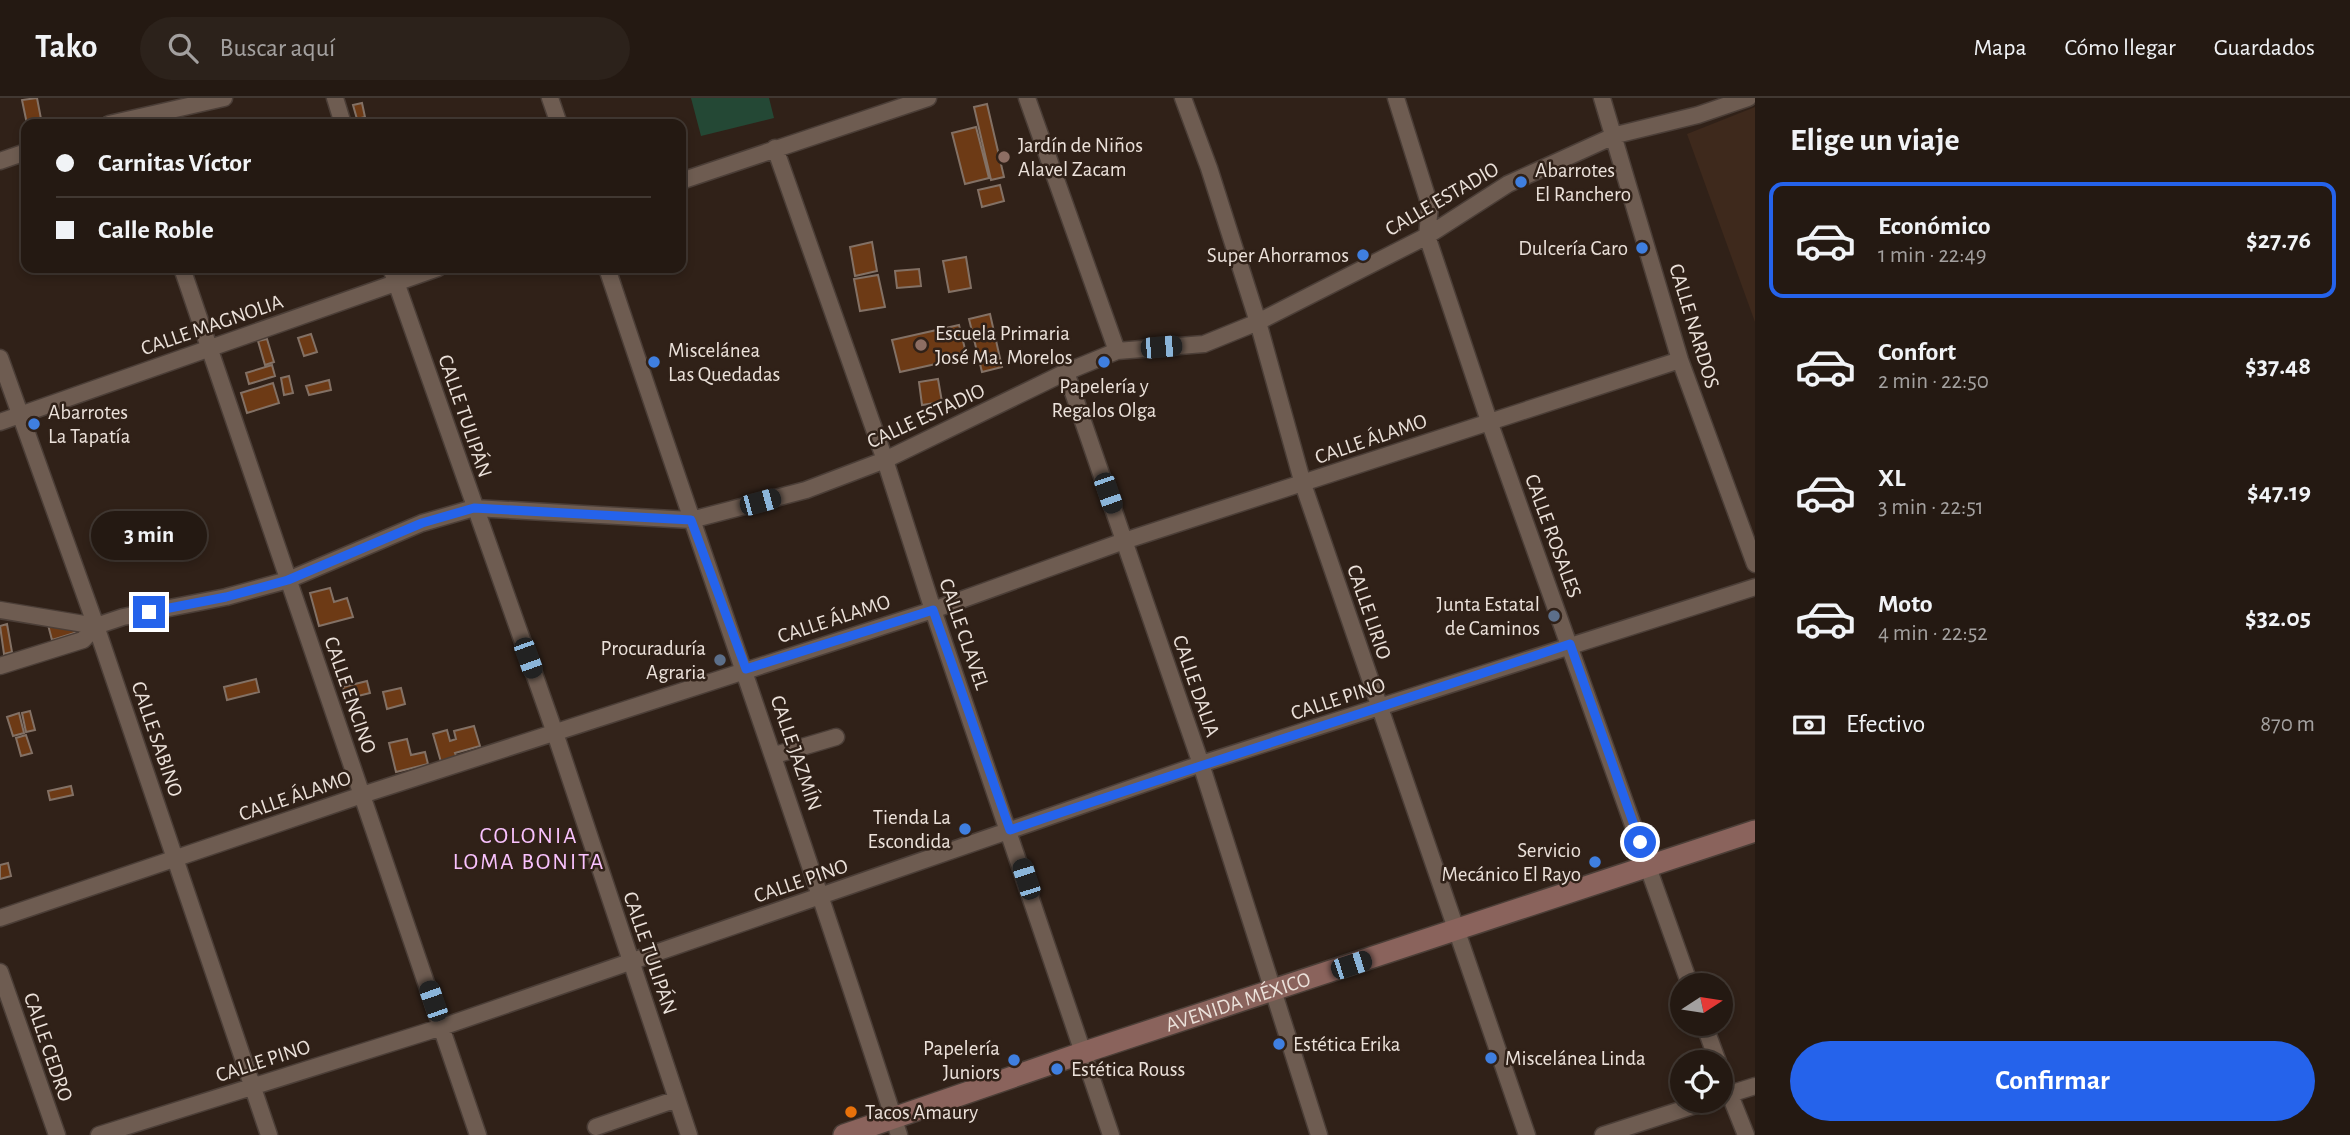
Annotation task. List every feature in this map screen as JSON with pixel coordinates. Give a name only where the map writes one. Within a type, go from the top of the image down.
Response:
[{"type":"street","points":[[137,119],[224,98]]},
{"type":"street","points":[[335,98],[341,119]]},
{"type":"street","points":[[550,98],[557,119]]},
{"type":"street","points":[[686,179],[928,98]]},
{"type":"street","points":[[1027,98],[1117,351]]},
{"type":"street","name":"CALLE LIRIO","points":[[1183,98],[1209,168],[1258,322],[1303,484],[1527,1135]]},
{"type":"street","name":"CALLE ROSALES","points":[[1396,98],[1430,205],[1427,236],[1489,421],[1686,973]]},
{"type":"street","name":"CALLE NARDOS","points":[[1602,98],[1616,135],[1680,360],[1755,564]]},
{"type":"street","name":"CALLE ESTADIO","points":[[96,626],[288,580],[422,523],[474,508],[691,520],[806,490],[886,460],[1066,372],[1117,351],[1205,344],[1258,322],[1427,236],[1508,184],[1616,135],[1699,115],[1748,98]]},
{"type":"street","name":"CALLE CLAVEL","points":[[775,148],[886,460],[933,610],[1010,830],[1111,1135]]},
{"type":"street","points":[[0,161],[21,154]]},
{"type":"street","name":"CALLE ENCINO","points":[[184,273],[478,1135]]},
{"type":"street","name":"CALLE JAZMÍN","points":[[609,273],[691,520],[775,755],[896,1126]]},
{"type":"street","name":"CALLE MAGNOLIA","points":[[0,422],[209,347],[394,275]]},
{"type":"street","name":"CALLE TULIPÁN","points":[[394,275],[555,733],[689,1135]]},
{"type":"street","name":"CALLE SABINO","points":[[0,358],[96,626],[270,1135]]},
{"type":"street","name":"CALLE ÁLAMO","points":[[0,918],[362,795],[933,610],[1124,541],[1680,360]]},
{"type":"street","name":"CALLE DALIA","points":[[1066,372],[1201,764],[1319,1135]]},
{"type":"street","name":"CALLE PINO","points":[[99,1135],[442,1027],[1201,764],[1755,587]]},
{"type":"street","points":[[0,610],[96,626]]},
{"type":"street","points":[[0,666],[83,640],[96,626]]},
{"type":"street","points":[[775,755],[836,737]]},
{"type":"street","name":"AVENIDA MÉXICO","points":[[844,1135],[896,1126],[1085,1052],[1755,831]]},
{"type":"street","name":"CALLE CEDRO","points":[[0,972],[57,1135]]},
{"type":"street","points":[[1733,1093],[1755,1086]]},
{"type":"street","points":[[596,1127],[677,1098]]},
{"type":"street","points":[[1733,1110],[1746,1135]]},
{"type":"street","points":[[1603,1135],[1671,1113]]},
{"type":"shaded area","points":[[1755,107],[1755,322],[1687,134]]},
{"type":"green space","points":[[691,98],[769,98],[774,118],[701,136]]},
{"type":"building","points":[[37,98],[41,119],[26,119],[22,100]]},
{"type":"building","points":[[362,103],[365,117],[357,119],[353,105]]},
{"type":"building","points":[[987,104],[1004,177],[991,180],[974,107]]},
{"type":"building","points":[[976,127],[989,178],[965,184],[952,133]]},
{"type":"building","points":[[1000,185],[1004,201],[982,207],[978,190]]},
{"type":"building","points":[[872,242],[877,271],[855,276],[850,247]]},
{"type":"building","points":[[966,257],[971,288],[949,292],[943,261]]},
{"type":"building","points":[[919,269],[921,286],[897,288],[895,271]]},
{"type":"building","points":[[878,275],[885,307],[860,311],[854,279]]},
{"type":"building","points":[[990,314],[1002,367],[982,372],[969,319]]},
{"type":"building","points":[[959,325],[967,357],[900,372],[892,340]]},
{"type":"building","points":[[311,334],[317,352],[304,356],[298,338]]},
{"type":"building","points":[[267,339],[274,362],[265,365],[258,341]]},
{"type":"building","points":[[272,365],[275,376],[249,384],[246,373]]},
{"type":"building","points":[[289,376],[293,393],[284,395],[281,378]]},
{"type":"building","points":[[938,379],[942,402],[922,405],[919,382]]},
{"type":"building","points":[[329,380],[331,390],[309,395],[306,386]]},
{"type":"building","points":[[273,383],[279,403],[247,413],[241,393]]},
{"type":"building","points":[[330,588],[334,602],[347,598],[353,617],[319,626],[310,593]]},
{"type":"building","points":[[47,621],[81,631],[52,640]]},
{"type":"building","points":[[7,624],[12,652],[4,654],[0,626]]},
{"type":"building","points":[[256,679],[259,692],[227,700],[224,687]]},
{"type":"building","points":[[367,681],[370,693],[346,699],[343,687]]},
{"type":"building","points":[[401,688],[405,704],[387,709],[383,692]]},
{"type":"building","points":[[30,711],[35,730],[26,732],[22,713]]},
{"type":"building","points":[[19,713],[24,733],[13,736],[7,717]]},
{"type":"building","points":[[474,726],[480,746],[455,753],[457,758],[441,762],[433,734],[447,730],[450,741],[456,739],[454,731]]},
{"type":"building","points":[[26,735],[32,753],[21,756],[16,738]]},
{"type":"building","points":[[407,739],[411,755],[425,752],[428,764],[396,772],[389,743]]},
{"type":"building","points":[[71,786],[73,795],[50,800],[48,791]]},
{"type":"building","points":[[8,863],[11,876],[0,879],[0,865]]},
{"type":"place","name":"Jardín de Niños Alavel Zacam","points":[[1004,157]]},
{"type":"place","name":"Abarrotes El Ranchero","points":[[1521,182]]},
{"type":"place","name":"Dulcería Caro","points":[[1642,248]]},
{"type":"place","name":"Super Ahorramos","points":[[1363,255]]},
{"type":"place","name":"Escuela Primaria José Ma. Morelos","points":[[921,345]]},
{"type":"place","name":"Miscelánea Las Quedadas","points":[[654,362]]},
{"type":"place","name":"Papelería y Regalos Olga","points":[[1104,362]]},
{"type":"place","name":"Abarrotes La Tapatía","points":[[34,424]]},
{"type":"place","name":"Junta Estatal de Caminos","points":[[1554,616]]},
{"type":"place","name":"Procuraduría Agraria","points":[[720,660]]},
{"type":"place","name":"Tienda La Escondida","points":[[965,829]]},
{"type":"place","name":"Servicio Mecánico El Rayo","points":[[1595,862]]},
{"type":"place","name":"Estética Erika","points":[[1279,1044]]},
{"type":"place","name":"Miscelánea Linda","points":[[1491,1058]]},
{"type":"place","name":"Papelería Juniors","points":[[1014,1060]]},
{"type":"place","name":"Estética Rouss","points":[[1057,1069]]},
{"type":"place","name":"Tacos Amaury","points":[[851,1112]]},
{"type":"district","name":"COLONIA LOMA BONITA","points":[[529,849]]},
{"type":"route","points":[[149,612],[226,597],[288,580],[422,523],[474,508],[691,520],[746,669],[933,610],[1010,830],[1201,764],[1379,709],[1570,644],[1640,842]]}]
